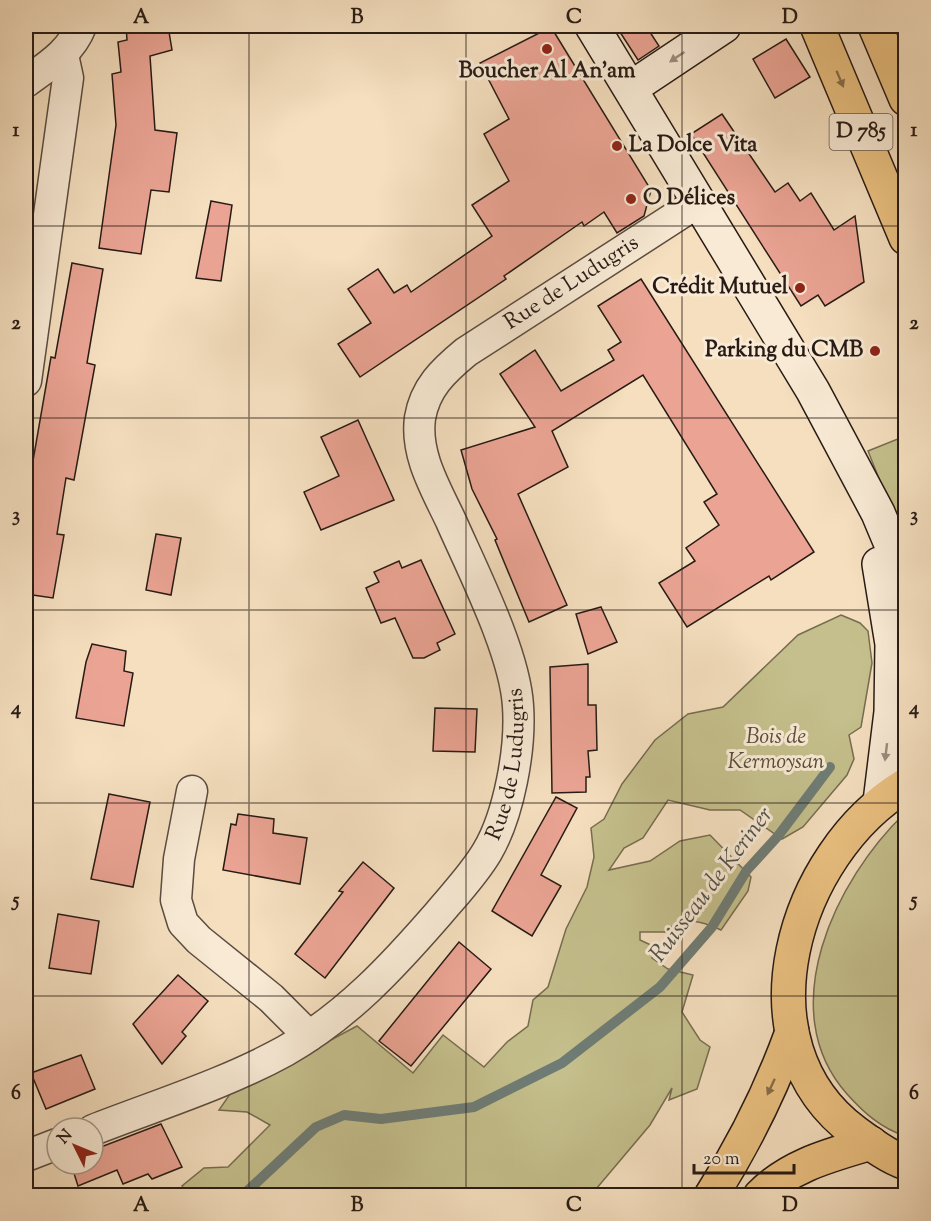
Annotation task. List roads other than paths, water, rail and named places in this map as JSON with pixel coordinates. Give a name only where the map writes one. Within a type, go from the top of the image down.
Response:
[{"type":"main road","points":[[592,26],[813,391],[851,467],[878,513],[891,544],[906,596]]},
{"type":"main road","points":[[631,88],[724,26]]},
{"type":"main road","name":"D 785","points":[[817,26],[906,238]]},
{"type":"main road","name":"D 785","points":[[875,26],[906,99]]},
{"type":"main road","points":[[851,467],[873,539],[892,644],[893,794],[854,827],[825,865],[801,916],[792,954],[787,999],[792,1032],[818,1092],[840,1120],[871,1143],[906,1163]]},
{"type":"main road","points":[[711,1196],[739,1152],[779,1070],[792,1032]]},
{"type":"main road","points":[[760,1196],[772,1184],[807,1164],[871,1143]]},
{"type":"street","points":[[26,82],[63,55],[72,44],[81,26]]},
{"type":"street","points":[[26,381],[68,78],[63,55]]},
{"type":"street","name":"Rue de Ludugris","points":[[105,1125],[236,1074],[309,1036],[349,1009],[381,978],[476,868],[495,834],[511,780],[518,725],[516,688],[506,652],[476,576],[427,471],[420,426],[431,385],[446,368],[489,336],[700,201]]},
{"type":"street","points":[[192,791],[178,859],[176,900],[183,923],[199,940],[271,998],[309,1036]]},
{"type":"street","points":[[26,1156],[45,1149]]},
{"type":"waterway","name":"Ruisseau de Keriner","points":[[242,1196],[316,1127],[344,1115],[381,1119],[474,1107],[562,1063],[660,987],[712,927],[747,870],[778,836],[830,767]]},
{"type":"place","name":"Boucher Al An'am","points":[[547,49]]},
{"type":"place","name":"La Dolce Vita","points":[[617,146]]},
{"type":"place","name":"O Délices","points":[[631,199]]},
{"type":"place","name":"Crédit Mutuel","points":[[800,288]]},
{"type":"place","name":"Parking du CMB","points":[[875,351]]},
{"type":"park label","name":"Bois de Kermoysan","points":[[776,750]]}]
